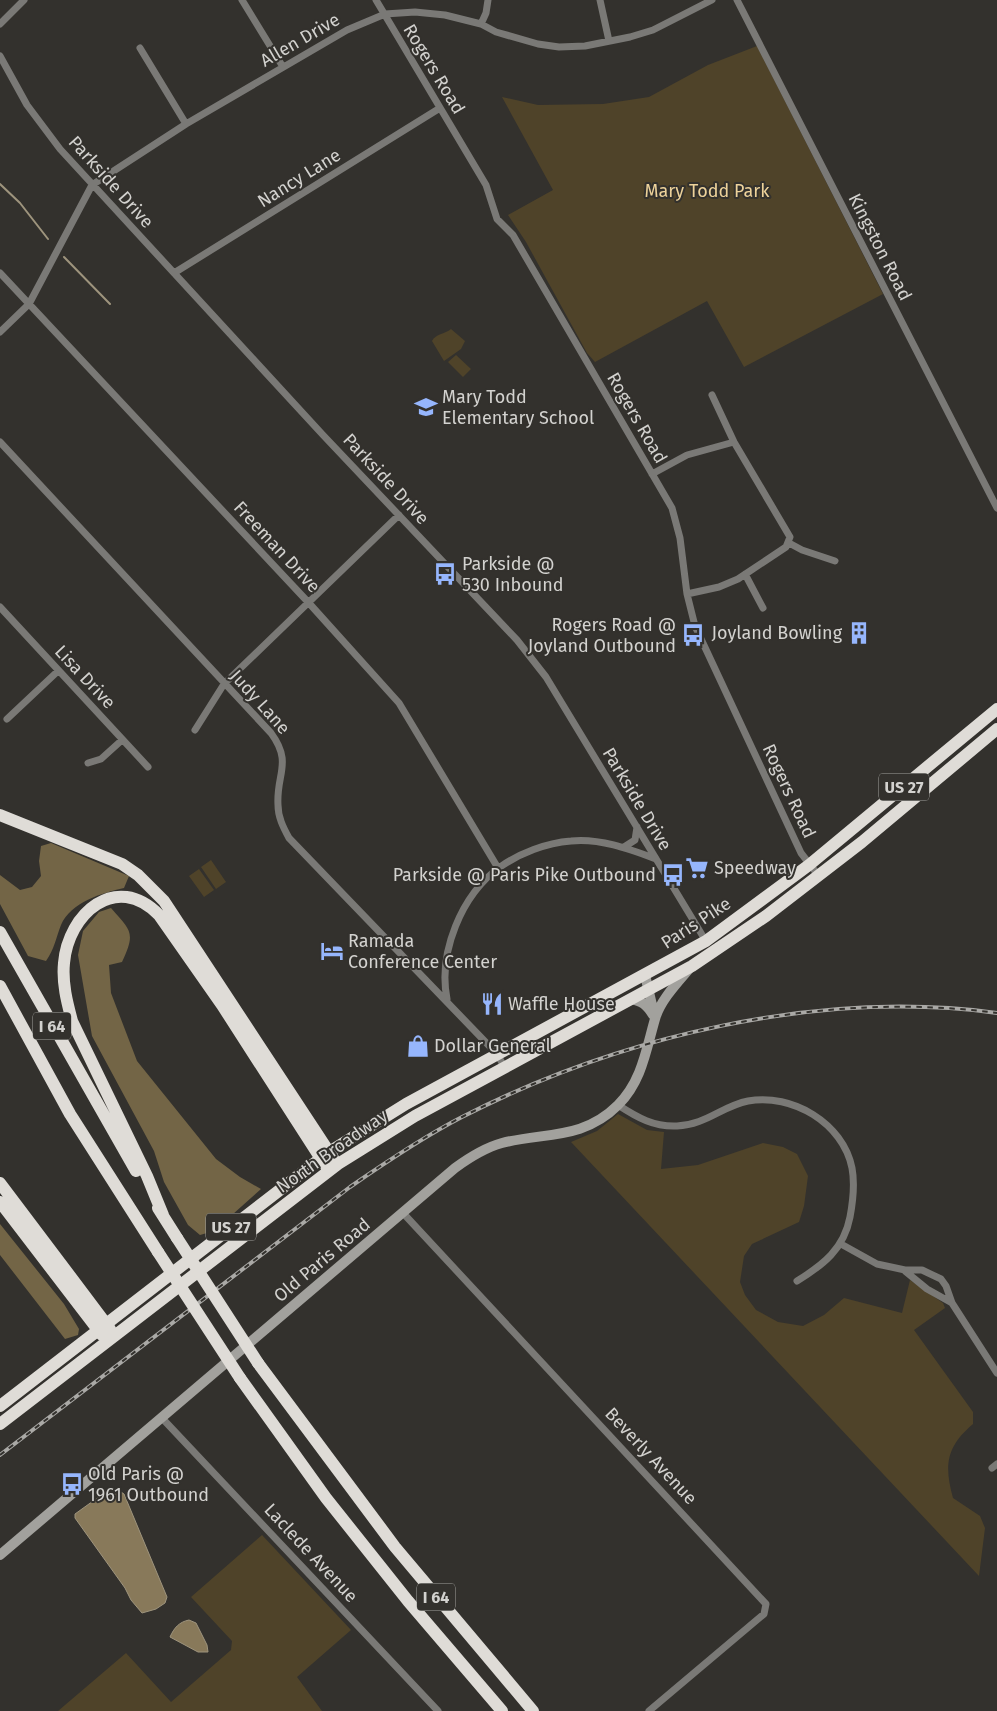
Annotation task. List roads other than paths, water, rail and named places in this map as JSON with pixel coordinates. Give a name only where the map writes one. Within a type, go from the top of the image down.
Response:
[{"type":"highway","name":"Paris Pike","points":[[709,946],[997,709]]},
{"type":"highway","name":"Paris Pike","points":[[646,975],[709,946],[766,916],[997,730]]},
{"type":"highway","points":[[0,815],[107,857],[138,875],[152,888],[170,909],[333,1168]]},
{"type":"highway","points":[[163,1215],[147,1176],[72,1021],[66,1000],[64,963],[71,934],[82,916],[91,908],[110,898],[132,898],[152,907],[159,915],[325,1155]]},
{"type":"highway","name":"I 64","points":[[0,932],[104,1119],[177,1238],[258,1363],[395,1547],[484,1656],[533,1711]]},
{"type":"highway","name":"North Broadway","points":[[0,1424],[333,1168],[414,1116],[692,966],[709,946]]},
{"type":"highway","name":"North Broadway","points":[[0,1406],[325,1155],[406,1104],[646,975]]},
{"type":"highway","name":"I 64","points":[[0,986],[70,1114],[240,1378],[326,1498],[408,1601],[502,1711]]},
{"type":"highway","points":[[0,994],[14,1014]]},
{"type":"highway","points":[[0,1183],[101,1327]]},
{"type":"highway","points":[[0,1202],[110,1338]]},
{"type":"street","points":[[0,24],[24,0]]},
{"type":"street","points":[[242,0],[283,67]]},
{"type":"street","name":"Rogers Road","points":[[376,0],[486,185],[497,219],[513,235],[675,515],[687,594],[695,626],[801,852],[818,875]]},
{"type":"street","points":[[480,24],[486,13],[488,0]]},
{"type":"street","points":[[600,0],[609,41]]},
{"type":"street","name":"Allen Drive","points":[[0,332],[29,304],[92,185],[186,124],[347,30],[384,14],[415,12],[444,15],[480,24],[517,39],[559,47],[609,41],[653,30],[712,0]]},
{"type":"street","name":"Kingston Road","points":[[737,0],[997,508]]},
{"type":"street","points":[[140,48],[186,124]]},
{"type":"street","name":"Parkside Drive","points":[[0,56],[36,118],[60,149],[517,640],[546,678],[709,946]]},
{"type":"street","name":"Nancy Lane","points":[[174,273],[440,108]]},
{"type":"street","name":"Freeman Drive","points":[[0,273],[308,602],[399,703],[498,868]]},
{"type":"street","points":[[687,594],[719,587],[745,574],[786,547],[790,537],[734,442],[712,395]]},
{"type":"street","name":"Judy Lane","points":[[0,442],[280,744],[282,773],[278,804],[281,823],[289,838],[447,1000],[497,1054],[505,1068]]},
{"type":"street","points":[[652,474],[688,455],[734,442]]},
{"type":"street","points":[[195,730],[224,684],[399,515]]},
{"type":"street","points":[[789,542],[802,550],[835,561]]},
{"type":"street","points":[[745,574],[763,608]]},
{"type":"street","name":"Lisa Drive","points":[[0,607],[148,767]]},
{"type":"street","points":[[7,719],[58,671]]},
{"type":"street","points":[[88,763],[101,759],[122,740]]},
{"type":"street","points":[[624,847],[635,840],[637,828]]},
{"type":"street","points":[[447,1000],[444,967],[449,944],[467,904],[498,868],[529,852],[556,843],[585,840],[624,847],[657,859]]},
{"type":"street","points":[[663,1005],[692,966]]},
{"type":"street","name":"Old Paris Road","points":[[0,1555],[455,1168],[483,1150],[518,1140],[572,1132],[595,1122],[618,1105],[630,1091],[642,1068],[655,1018],[663,1005],[646,975]]},
{"type":"street","name":"Old Paris Road","points":[[652,988],[655,1018]]},
{"type":"street","points":[[631,999],[647,1005],[655,1018]]},
{"type":"street","points":[[618,1105],[646,1122],[668,1126],[691,1125],[704,1122],[734,1105],[761,1100],[782,1101],[812,1114],[841,1141],[852,1168],[853,1202],[848,1227],[841,1244],[826,1262],[797,1281]]},
{"type":"street","name":"Beverly Avenue","points":[[403,1213],[766,1604],[764,1614],[649,1711]]},
{"type":"street","points":[[841,1244],[877,1264],[905,1270],[922,1270],[941,1279],[946,1286],[952,1304],[997,1373]]},
{"type":"street","points":[[905,1270],[927,1289],[952,1304]]},
{"type":"street","name":"Laclede Avenue","points":[[161,1417],[438,1711]]},
{"type":"waterway","points":[[0,184],[20,203],[48,239]]},
{"type":"waterway","points":[[64,257],[110,304]]},
{"type":"railway","points":[[0,1455],[350,1187],[433,1133],[523,1088],[587,1063],[654,1042],[722,1026],[792,1014],[861,1008],[930,1007],[997,1013]]},
{"type":"place","name":"Mary Todd Elementary School","points":[[426,407]]},
{"type":"place","name":"Parkside @ 530 Inbound","points":[[445,574]]},
{"type":"place","name":"Joyland Bowling","points":[[859,633]]},
{"type":"place","name":"Rogers Road @ Joyland Outbound","points":[[693,635]]},
{"type":"place","name":"Speedway","points":[[697,868]]},
{"type":"place","name":"Parkside @ Paris Pike Outbound","points":[[673,875]]},
{"type":"place","name":"Ramada Conference Center","points":[[332,951]]},
{"type":"place","name":"Waffle House","points":[[492,1004]]},
{"type":"place","name":"Dollar General","points":[[418,1046]]},
{"type":"place","name":"Old Paris @ 1961 Outbound","points":[[72,1484]]},
{"type":"park label","name":"Mary Todd Park","points":[[707,191]]}]
